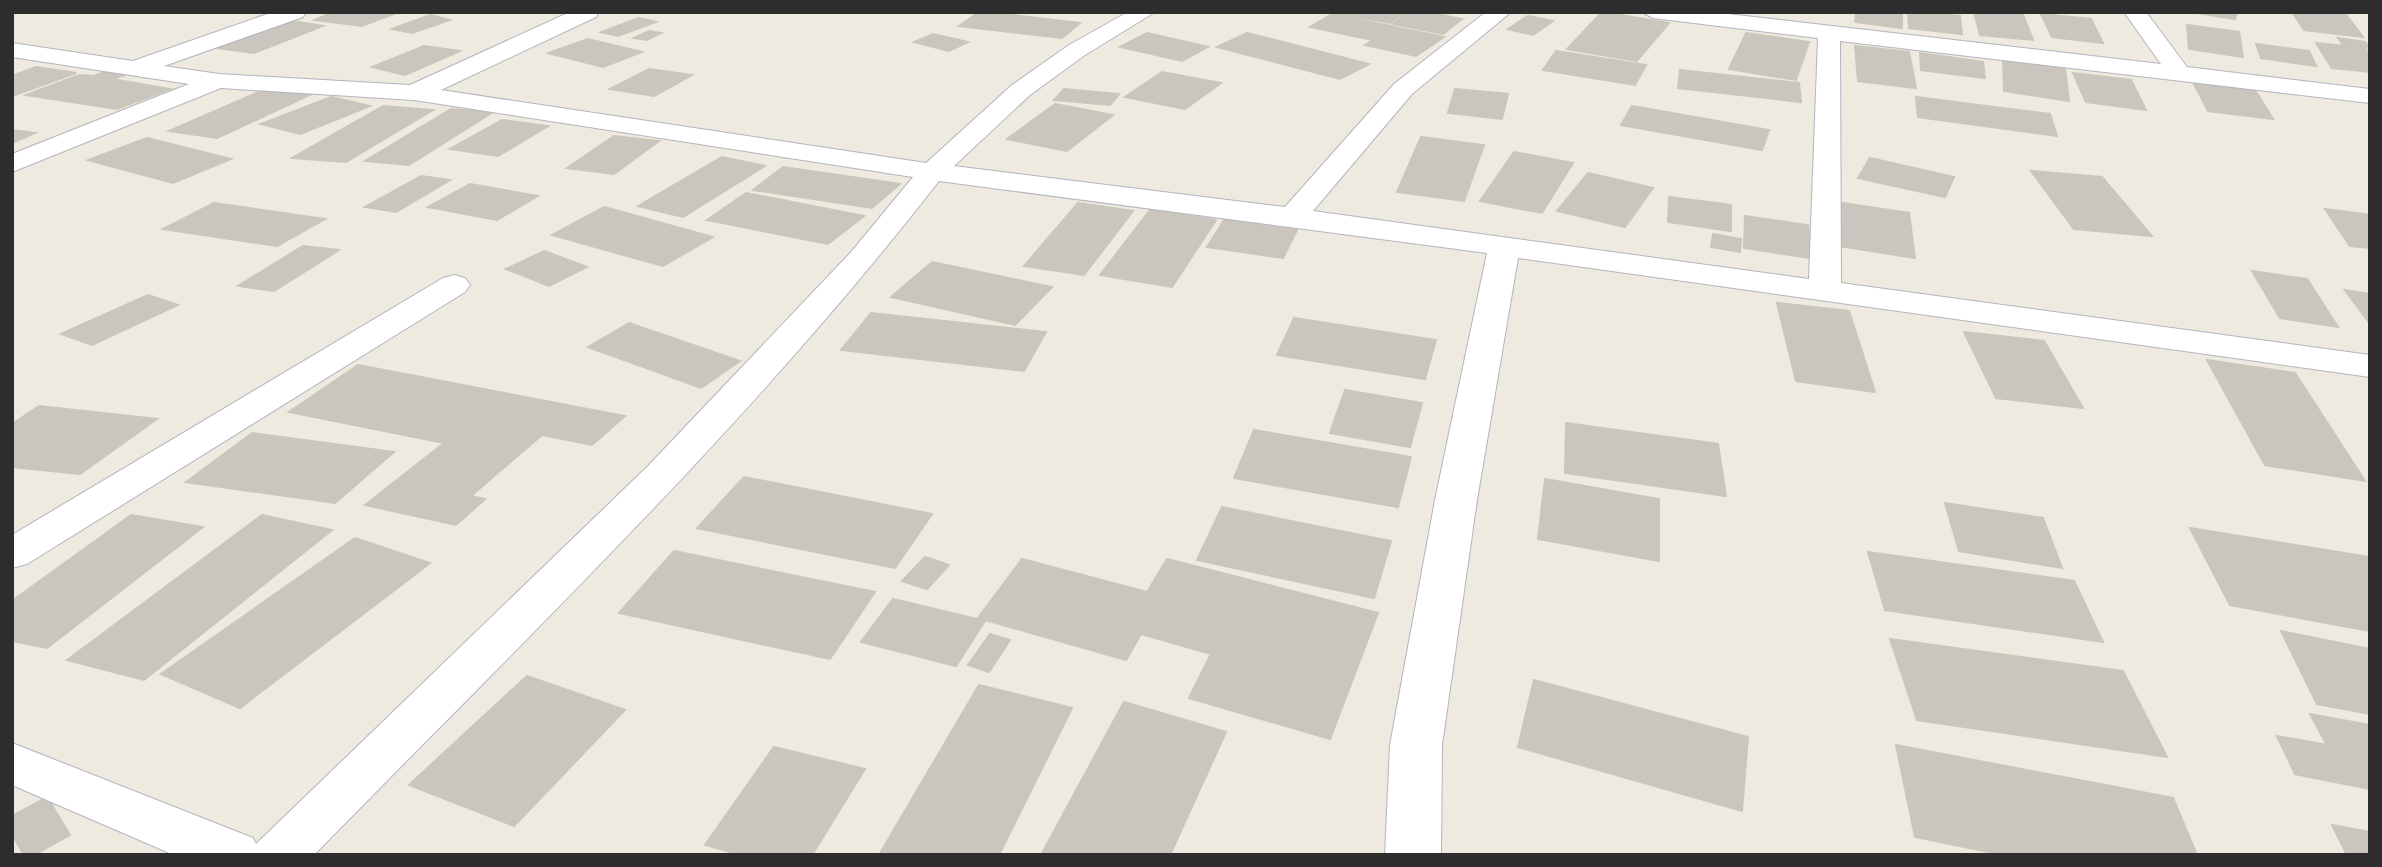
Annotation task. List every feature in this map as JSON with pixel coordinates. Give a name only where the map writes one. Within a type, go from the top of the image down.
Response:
[{"type":"street","points":[[133,68],[295,12]]},
{"type":"street","points":[[414,93],[588,12]]},
{"type":"street","points":[[278,855],[662,475],[863,258],[932,172],[1021,90],[1077,50],[1144,12]]},
{"type":"street","points":[[1292,217],[1403,89],[1500,12]]},
{"type":"street","points":[[1653,12],[1836,26],[2180,75],[2370,96]]},
{"type":"street","points":[[2135,12],[2180,75]]},
{"type":"street","points":[[1825,292],[1836,26]]},
{"type":"street","points":[[12,51],[219,81],[414,93],[932,172],[1292,217],[2370,366]]},
{"type":"street","points":[[12,164],[219,81]]},
{"type":"street","points":[[1413,855],[1416,745],[1456,500],[1504,247]]},
{"type":"street","points":[[12,554],[454,285]]},
{"type":"street","points":[[12,763],[233,855]]},
{"type":"building","points":[[333,12],[396,13],[362,26],[315,20]]},
{"type":"building","points":[[979,12],[1080,23],[1062,38],[959,26]]},
{"type":"building","points":[[1406,12],[1390,23],[1339,14]]},
{"type":"building","points":[[1409,12],[1427,12],[1462,19],[1443,34],[1393,24]]},
{"type":"building","points":[[1602,12],[1669,23],[1637,61],[1567,49]]},
{"type":"building","points":[[1856,12],[1902,12],[1902,28],[1855,22]]},
{"type":"building","points":[[1908,12],[1960,16],[1962,34],[1909,28]]},
{"type":"building","points":[[1974,12],[2022,12],[2033,40],[1980,35]]},
{"type":"building","points":[[2191,12],[2237,12],[2235,19]]},
{"type":"building","points":[[2292,12],[2344,12],[2363,37],[2304,30]]},
{"type":"building","points":[[1332,14],[1444,37],[1416,56],[1365,45],[1373,40],[1310,27]]},
{"type":"building","points":[[2041,14],[2091,19],[2103,43],[2052,37]]},
{"type":"building","points":[[430,15],[450,20],[412,33],[392,29]]},
{"type":"building","points":[[1528,16],[1553,21],[1533,35],[1508,29]]},
{"type":"building","points":[[639,18],[656,22],[618,36],[601,32]]},
{"type":"building","points":[[292,21],[323,26],[254,53],[217,48]]},
{"type":"building","points":[[2187,25],[2239,32],[2243,57],[2189,49]]},
{"type":"building","points":[[649,31],[661,33],[647,40],[634,38]]},
{"type":"building","points":[[1147,33],[1208,47],[1182,61],[1120,47]]},
{"type":"building","points":[[1247,33],[1369,64],[1340,79],[1217,47]]},
{"type":"building","points":[[1746,33],[1809,42],[1796,80],[1729,69]]},
{"type":"building","points":[[933,34],[968,42],[949,51],[914,42]]},
{"type":"building","points":[[2338,38],[2365,42],[2370,49],[2343,45]]},
{"type":"building","points":[[588,39],[642,52],[603,67],[548,53]]},
{"type":"building","points":[[2316,43],[2364,48],[2370,56],[2370,72],[2332,68]]},
{"type":"building","points":[[2256,44],[2309,51],[2316,66],[2261,58]]},
{"type":"building","points":[[424,46],[460,51],[405,75],[372,67]]},
{"type":"building","points":[[1855,46],[1909,52],[1916,88],[1858,81]]},
{"type":"building","points":[[1556,51],[1646,65],[1635,85],[1543,70]]},
{"type":"building","points":[[1920,53],[1983,62],[1985,78],[1921,70]]},
{"type":"building","points":[[2003,61],[2065,69],[2069,101],[2004,91]]},
{"type":"building","points":[[36,67],[76,73],[12,96],[12,76]]},
{"type":"building","points":[[649,69],[692,75],[654,96],[610,89]]},
{"type":"building","points":[[1680,70],[1799,83],[1801,102],[1678,88]]},
{"type":"building","points":[[105,72],[125,75],[112,79],[170,89],[117,109],[26,95],[79,75],[93,76]]},
{"type":"building","points":[[1162,72],[1221,83],[1185,109],[1125,97]]},
{"type":"building","points":[[2073,73],[2131,80],[2146,110],[2086,102]]},
{"type":"building","points":[[2193,82],[2255,90],[2273,119],[2208,111]]},
{"type":"building","points":[[268,88],[312,94],[217,138],[169,131]]},
{"type":"building","points":[[1064,89],[1119,94],[1110,105],[1054,100]]},
{"type":"building","points":[[1455,89],[1508,94],[1502,119],[1448,113]]},
{"type":"building","points":[[331,97],[370,106],[300,134],[261,124]]},
{"type":"building","points":[[1916,97],[2050,114],[2057,136],[1918,117]]},
{"type":"building","points":[[1055,104],[1113,115],[1067,151],[1007,139]]},
{"type":"building","points":[[383,106],[433,110],[346,162],[292,158]]},
{"type":"building","points":[[1632,106],[1769,130],[1762,150],[1621,125]]},
{"type":"building","points":[[451,109],[493,112],[409,165],[365,161]]},
{"type":"building","points":[[502,120],[548,126],[498,156],[450,149]]},
{"type":"building","points":[[12,130],[35,133],[12,143]]},
{"type":"building","points":[[614,136],[659,141],[614,174],[567,168]]},
{"type":"building","points":[[1421,137],[1484,145],[1464,201],[1397,192]]},
{"type":"building","points":[[147,138],[231,159],[173,183],[88,160]]},
{"type":"building","points":[[1514,152],[1573,163],[1542,213],[1480,201]]},
{"type":"building","points":[[722,157],[765,166],[683,217],[638,206]]},
{"type":"building","points":[[1870,158],[1954,177],[1945,197],[1858,178]]},
{"type":"building","points":[[783,167],[900,184],[872,208],[753,190]]},
{"type":"building","points":[[2031,171],[2102,177],[2152,236],[2074,229]]},
{"type":"building","points":[[1588,173],[1653,188],[1625,227],[1557,211]]},
{"type":"building","points":[[421,176],[450,180],[396,212],[365,207]]},
{"type":"building","points":[[470,184],[538,196],[497,220],[428,207]]},
{"type":"building","points":[[746,193],[864,216],[828,244],[707,220]]},
{"type":"building","points":[[1669,197],[1731,205],[1731,231],[1668,222]]},
{"type":"building","points":[[1836,202],[1909,213],[1915,258],[1838,246]]},
{"type":"building","points":[[214,203],[325,219],[277,246],[163,229]]},
{"type":"building","points":[[1078,203],[1133,211],[1084,275],[1024,266]]},
{"type":"building","points":[[604,207],[713,237],[663,266],[552,235]]},
{"type":"building","points":[[2325,209],[2370,215],[2370,248],[2350,246]]},
{"type":"building","points":[[1150,210],[1216,220],[1172,287],[1100,275]]},
{"type":"building","points":[[1745,216],[1808,225],[1810,258],[1744,248]]},
{"type":"building","points":[[1224,220],[1297,230],[1283,258],[1207,247]]},
{"type":"building","points":[[1713,234],[1741,239],[1740,252],[1711,247]]},
{"type":"building","points":[[303,246],[339,250],[274,291],[238,286]]},
{"type":"building","points":[[544,251],[587,267],[549,286],[506,269]]},
{"type":"building","points":[[932,262],[1052,287],[1015,325],[891,297]]},
{"type":"building","points":[[2252,271],[2307,279],[2338,327],[2280,318]]},
{"type":"building","points":[[2345,290],[2370,294],[2370,324]]},
{"type":"building","points":[[148,295],[178,305],[92,345],[61,334]]},
{"type":"building","points":[[1777,303],[1849,311],[1875,392],[1796,381]]},
{"type":"building","points":[[871,313],[1046,332],[1024,371],[841,350]]},
{"type":"building","points":[[1294,318],[1436,340],[1425,379],[1277,355]]},
{"type":"building","points":[[629,323],[740,361],[701,388],[588,347]]},
{"type":"building","points":[[1964,332],[2044,341],[2083,408],[1996,398]]},
{"type":"building","points":[[2207,360],[2295,373],[2365,481],[2265,465]]},
{"type":"building","points":[[358,365],[625,416],[592,445],[542,435],[471,496],[485,499],[456,525],[365,505],[444,443],[289,412]]},
{"type":"building","points":[[1345,390],[1422,403],[1410,447],[1330,433]]},
{"type":"building","points":[[39,406],[157,419],[80,474],[12,467],[12,424]]},
{"type":"building","points":[[1566,423],[1718,444],[1726,496],[1565,473]]},
{"type":"building","points":[[1254,430],[1411,457],[1398,507],[1234,478]]},
{"type":"building","points":[[252,433],[394,452],[335,503],[186,482]]},
{"type":"building","points":[[744,477],[932,514],[895,568],[697,528]]},
{"type":"building","points":[[1545,479],[1659,499],[1659,561],[1538,539]]},
{"type":"building","points":[[1945,503],[2043,518],[2062,568],[1959,551]]},
{"type":"building","points":[[1222,507],[1391,541],[1374,598],[1197,560]]},
{"type":"building","points":[[131,515],[203,527],[47,648],[12,641],[12,601]]},
{"type":"building","points":[[262,515],[332,530],[144,680],[67,660]]},
{"type":"building","points":[[2190,528],[2370,557],[2370,631],[2230,605]]},
{"type":"building","points":[[355,538],[430,563],[240,708],[161,674]]},
{"type":"building","points":[[674,551],[875,592],[830,659],[619,613]]},
{"type":"building","points":[[1868,552],[2074,581],[2103,642],[1885,610]]},
{"type":"building","points":[[925,557],[949,565],[927,589],[902,581]]},
{"type":"building","points":[[1022,559],[1147,592],[1167,559],[1378,613],[1330,739],[1189,698],[1211,654],[1141,634],[1126,660],[978,618]]},
{"type":"building","points":[[893,599],[985,621],[956,666],[861,642]]},
{"type":"building","points":[[2281,631],[2370,649],[2370,714],[2317,704]]},
{"type":"building","points":[[990,634],[1010,640],[989,672],[968,665]]},
{"type":"building","points":[[1890,639],[2123,671],[2167,757],[1917,720]]},
{"type":"building","points":[[527,676],[625,710],[514,826],[409,785]]},
{"type":"building","points":[[1534,680],[1748,737],[1742,811],[1518,747]]},
{"type":"building","points":[[979,685],[1072,708],[999,855],[879,855]]},
{"type":"building","points":[[1124,702],[1226,732],[1170,855],[1041,855]]},
{"type":"building","points":[[2310,714],[2370,725],[2370,789],[2295,774],[2277,736],[2327,745]]},
{"type":"building","points":[[1896,745],[2173,798],[2197,855],[2003,855],[1915,837]]},
{"type":"building","points":[[774,747],[865,769],[812,855],[741,855],[705,845]]},
{"type":"building","points":[[47,797],[70,835],[34,855],[24,855],[12,834],[12,816]]},
{"type":"building","points":[[2332,825],[2370,832],[2370,855],[2347,855]]}]
